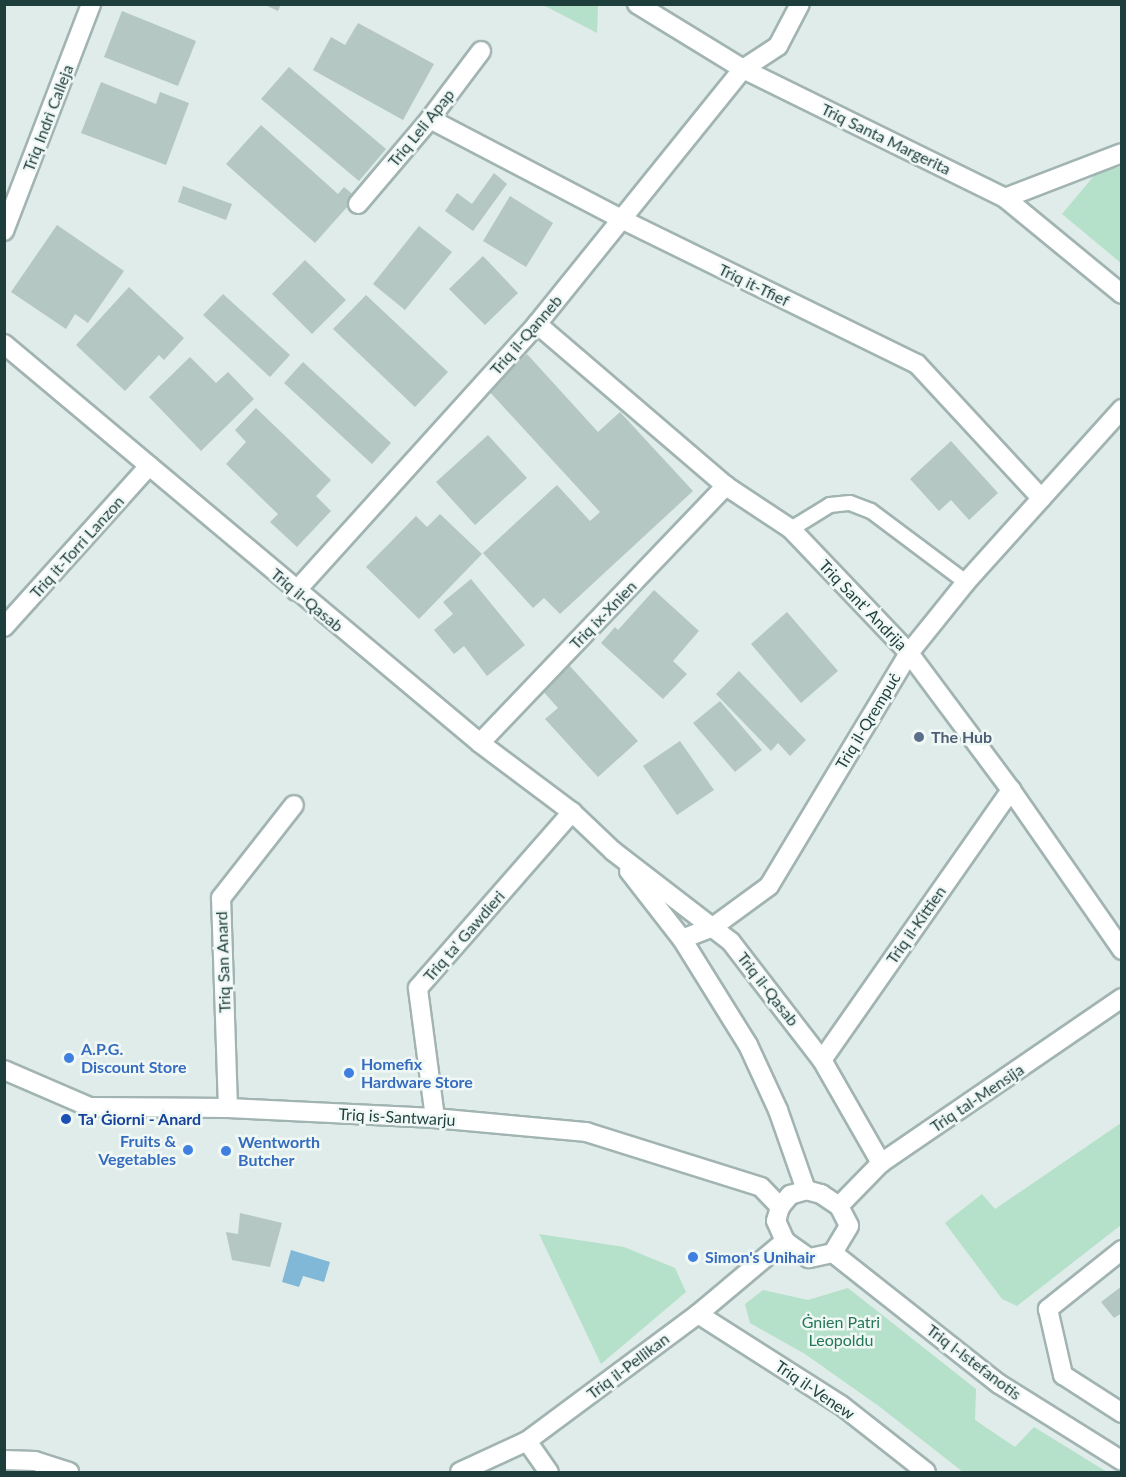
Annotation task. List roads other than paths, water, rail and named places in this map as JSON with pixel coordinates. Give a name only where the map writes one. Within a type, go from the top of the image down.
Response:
[{"type":"street","name":"Triq Indrì Calleja","points":[[4,231],[91,4]]},
{"type":"street","name":"Triq il-Qanneb","points":[[296,591],[537,324],[743,69],[778,46],[800,4]]},
{"type":"street","name":"Triq Santa Margerita","points":[[637,5],[743,69],[1005,198],[1122,294]]},
{"type":"street","name":"Triq Leli Apap","points":[[358,204],[430,119],[482,51]]},
{"type":"street","name":"Triq it-Tfief","points":[[430,119],[623,220],[917,364],[1041,498]]},
{"type":"street","points":[[1005,198],[1122,153]]},
{"type":"street","name":"Triq Sant' Andrija","points":[[537,324],[726,486],[790,529],[909,654],[1011,790],[1122,950]]},
{"type":"street","name":"Triq il-Qasab","points":[[4,344],[480,743],[572,812],[613,851],[731,942],[822,1060],[881,1163]]},
{"type":"street","name":"Triq il-Qrempuċ","points":[[682,939],[713,927],[769,886],[909,654],[966,582],[1122,409]]},
{"type":"street","name":"Triq it-Torri Lanzon","points":[[4,627],[149,466]]},
{"type":"street","name":"Triq ix-Xnien","points":[[480,743],[726,486]]},
{"type":"street","name":"Triq il-Kittien","points":[[822,1060],[1011,790]]},
{"type":"street","name":"Triq San Anard","points":[[228,1108],[221,898],[294,805]]},
{"type":"street","name":"Triq ta' Gawdieri","points":[[435,1118],[418,988],[572,812]]},
{"type":"street","name":"Triq il-Qasab","points":[[613,851],[682,939],[748,1045],[778,1110],[806,1190]]},
{"type":"street","name":"Triq tal-Mensija","points":[[839,1206],[881,1163],[1122,998]]},
{"type":"street","name":"Triq is-Santwarju","points":[[4,1070],[90,1107],[228,1108],[435,1118],[586,1132],[761,1187],[780,1207]]},
{"type":"street","points":[[806,1190],[821,1194],[839,1206],[849,1226],[833,1253],[809,1258],[785,1241],[776,1221],[780,1207],[790,1195],[806,1190]]},
{"type":"street","name":"Triq il-Pellikan","points":[[460,1473],[527,1441],[698,1314],[785,1241]]},
{"type":"street","points":[[1122,1250],[1048,1309],[1063,1375],[1122,1413]]},
{"type":"street","name":"Triq l-Istefanotis","points":[[833,1253],[999,1384],[1122,1461]]},
{"type":"street","name":"Triq il-Venew","points":[[698,1314],[841,1405],[926,1473]]},
{"type":"street","points":[[527,1441],[549,1473]]},
{"type":"street","points":[[4,1460],[34,1461],[69,1473]]},
{"type":"lane","points":[[790,529],[830,505],[850,503],[872,511],[966,582]]},
{"type":"water","points":[[291,1250],[330,1262],[324,1282],[303,1276],[299,1287],[282,1282]]},
{"type":"place","name":"The Hub","points":[[919,737]]},
{"type":"place","name":"A.P.G. Discount Store","points":[[69,1058]]},
{"type":"place","name":"Homefix Hardware Store","points":[[349,1073]]},
{"type":"place","name":"Ta' Ġiorni - Anard","points":[[66,1119]]},
{"type":"place","name":"Fruits & Vegetables","points":[[188,1150]]},
{"type":"place","name":"Wentworth Butcher","points":[[226,1151]]},
{"type":"place","name":"Simon's Unihair","points":[[693,1257]]},
{"type":"park label","name":"Ġnien Patri Leopoldu","points":[[841,1331]]}]
